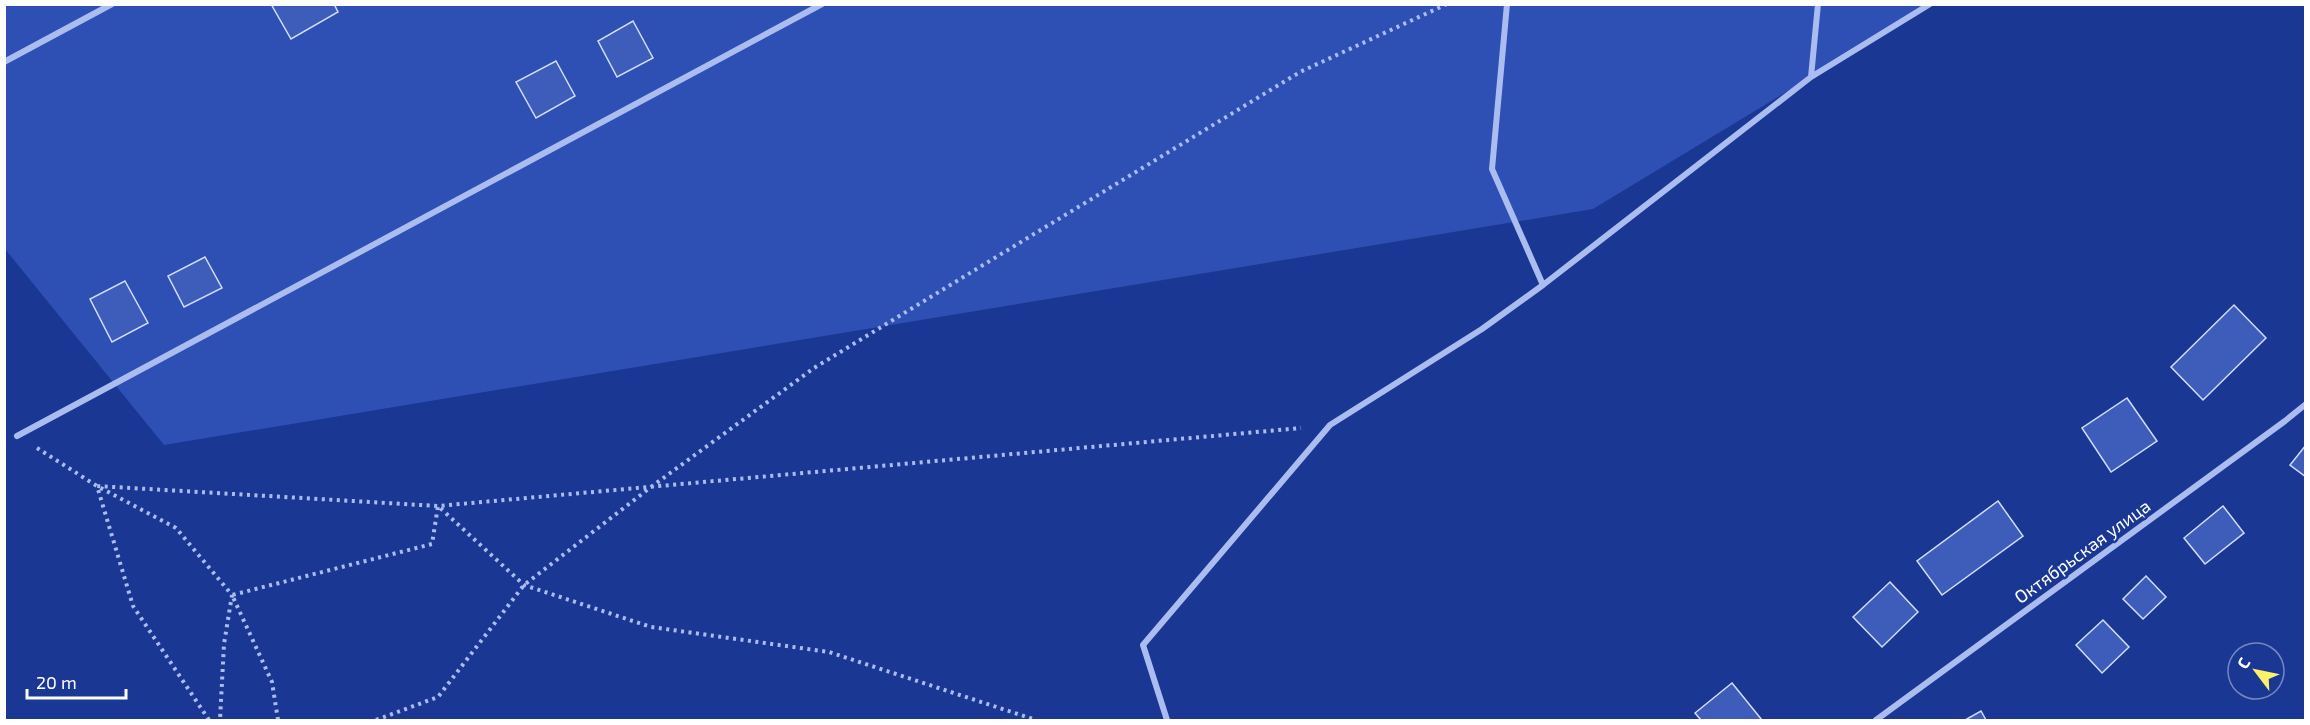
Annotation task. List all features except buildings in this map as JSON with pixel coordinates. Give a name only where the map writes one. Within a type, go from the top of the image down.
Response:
[{"type":"street","points":[[4,62],[112,4]]},
{"type":"street","points":[[17,436],[822,4]]},
{"type":"street","points":[[1507,4],[1492,169],[1543,285]]},
{"type":"street","points":[[1810,77],[1818,4]]},
{"type":"street","points":[[1167,720],[1143,645],[1330,425],[1482,329],[1543,285],[1810,77],[1930,4]]},
{"type":"street","name":"Октябрьская улица","points":[[1876,720],[2306,404]]},
{"type":"path","points":[[376,720],[438,697],[524,585],[651,487],[814,368],[1300,72],[1447,4]]},
{"type":"path","points":[[97,486],[438,506],[1330,425]]},
{"type":"path","points":[[17,436],[97,486],[176,528],[232,595],[272,682],[278,720]]},
{"type":"path","points":[[97,486],[133,606],[209,720]]},
{"type":"path","points":[[438,506],[524,585],[651,627],[829,652],[1036,720]]},
{"type":"path","points":[[232,595],[432,544],[438,506]]},
{"type":"path","points":[[220,720],[224,644],[232,595]]},
{"type":"shaded area","points":[[4,5],[1930,5],[1593,209],[164,445],[5,249]]}]
